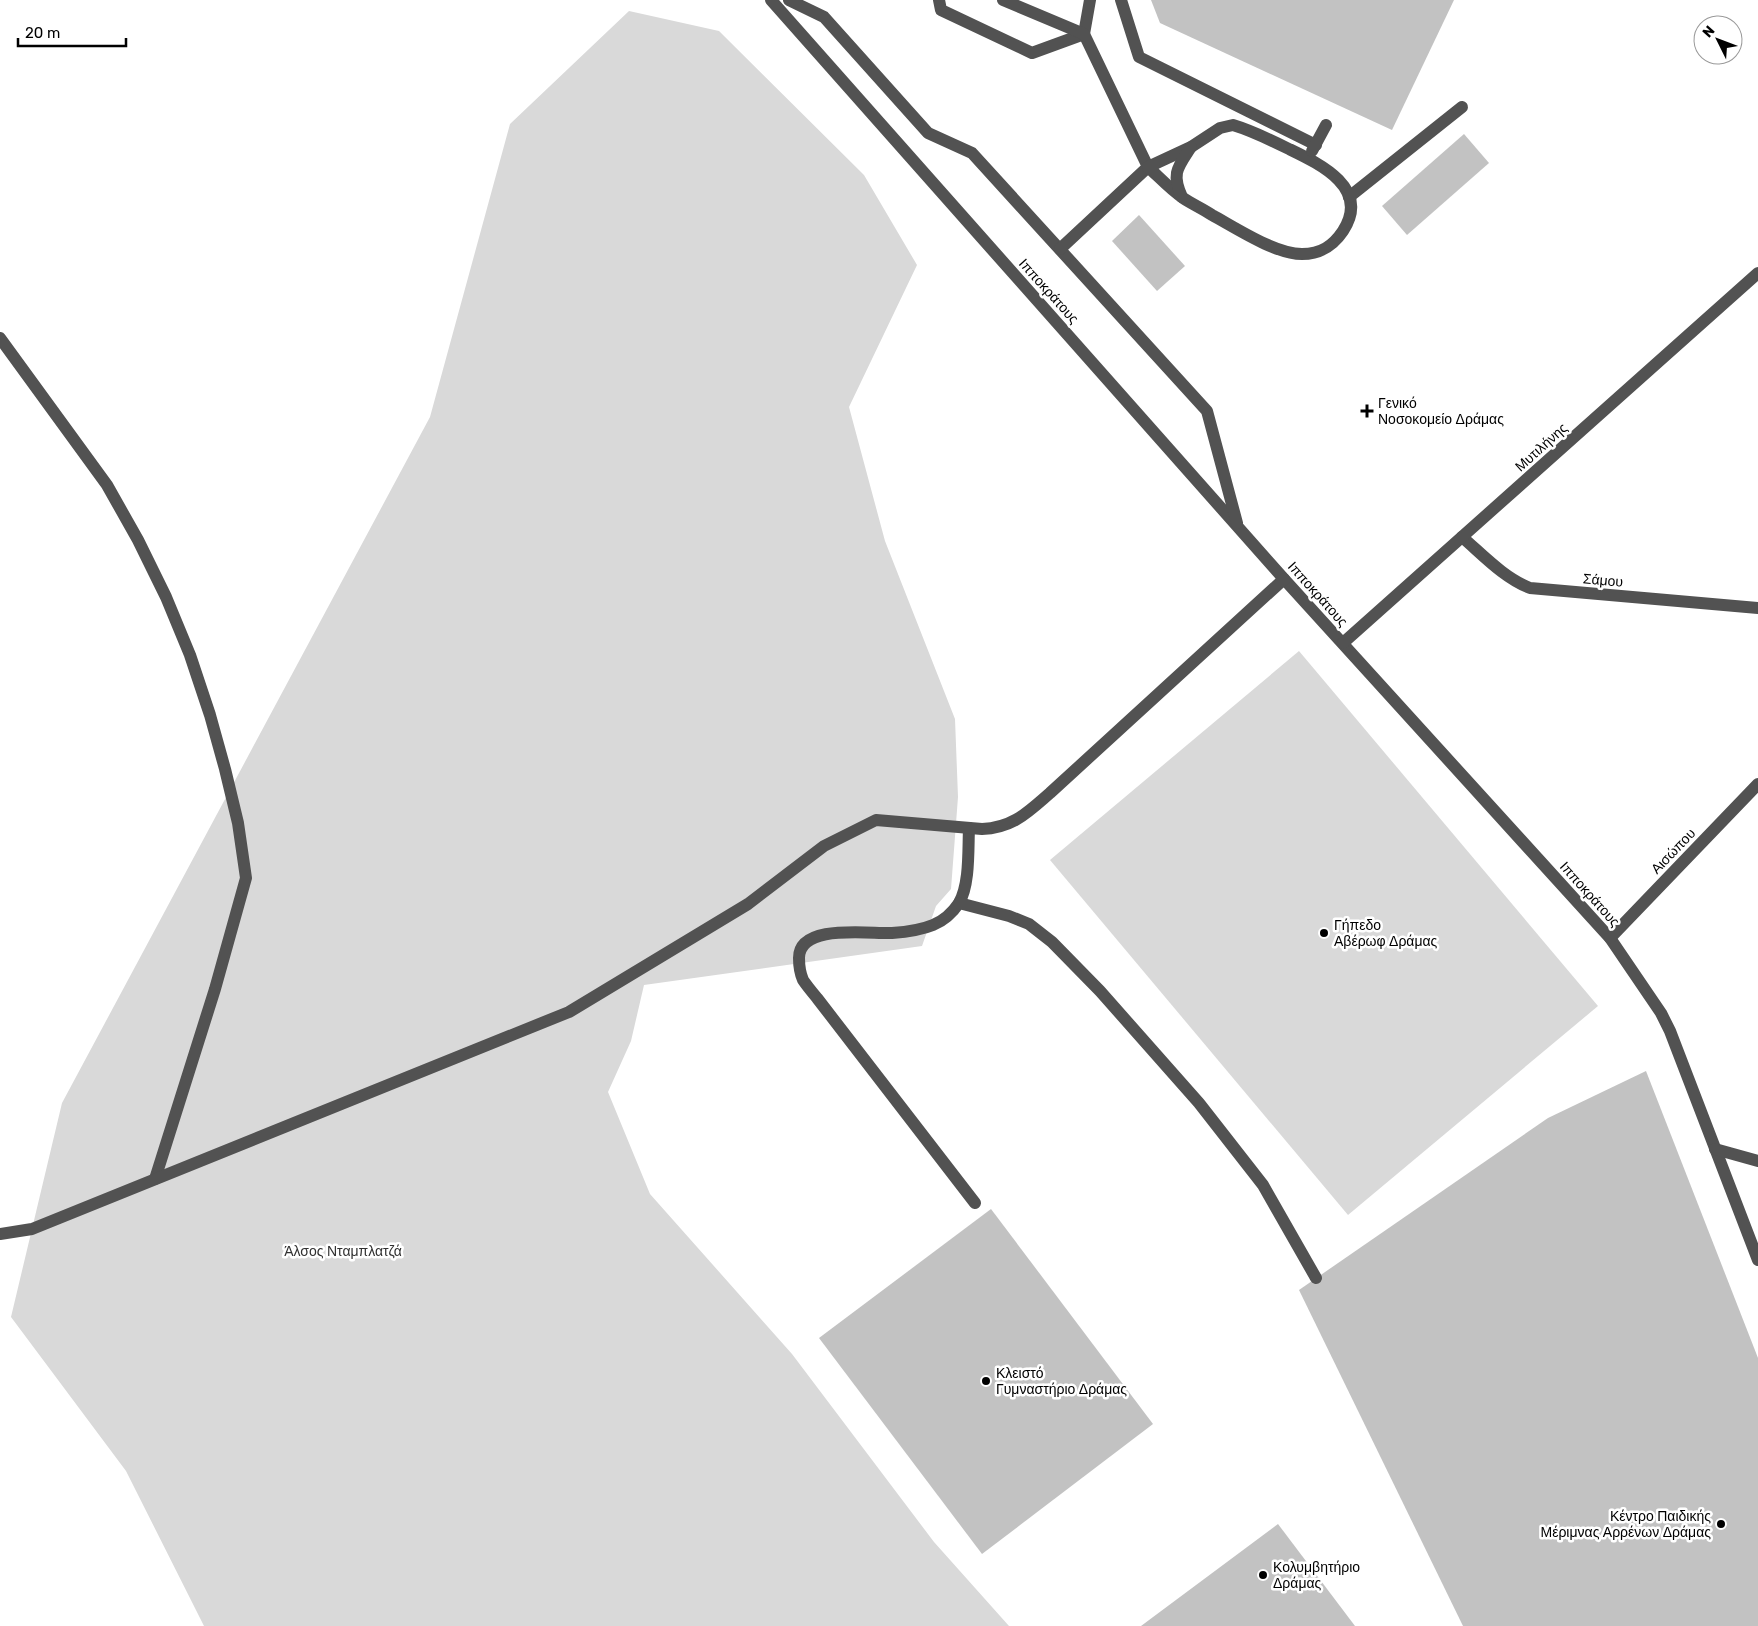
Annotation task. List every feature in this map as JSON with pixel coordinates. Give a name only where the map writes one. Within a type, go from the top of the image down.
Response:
[{"type":"street","name":"Ιπποκράτους","points":[[771,0],[1284,579],[1610,938],[1661,1013],[1670,1031],[1715,1149],[1755,1243],[1758,1260]]},
{"type":"street","points":[[788,0],[824,17],[928,133],[972,153],[1207,411],[1238,527]]},
{"type":"street","points":[[940,0],[941,10],[1032,53],[1084,34]]},
{"type":"street","points":[[1003,0],[1084,34]]},
{"type":"street","points":[[1060,249],[1148,167],[1191,147],[1220,128],[1233,125],[1250,130],[1323,166],[1337,177],[1344,187],[1349,197],[1351,209],[1349,219],[1338,238],[1330,247],[1318,252],[1302,254],[1281,250],[1255,238],[1182,197],[1148,167],[1084,34],[1090,0]]},
{"type":"street","points":[[1121,0],[1138,57],[1316,145]]},
{"type":"street","points":[[1349,197],[1462,107]]},
{"type":"street","points":[[1308,158],[1326,125]]},
{"type":"street","points":[[1182,197],[1177,187],[1176,171],[1191,147]]},
{"type":"street","name":"Μυτιλήνης","points":[[1343,643],[1758,274]]},
{"type":"street","points":[[0,338],[107,485],[138,540],[166,597],[190,655],[210,715],[238,824],[246,878],[215,989],[155,1180]]},
{"type":"street","name":"Σάμου","points":[[1462,537],[1506,574],[1530,588],[1758,608]]},
{"type":"street","points":[[0,1234],[32,1229],[569,1012],[748,904],[824,846],[876,820],[989,829],[1003,827],[1023,817],[1284,579]]},
{"type":"street","name":"Αισώπου","points":[[1610,938],[1758,784]]},
{"type":"street","points":[[969,828],[966,884],[959,904],[949,915],[935,925],[916,930],[892,933],[836,933],[822,935],[810,939],[803,944],[799,950],[799,964],[802,978],[816,998],[975,1203]]},
{"type":"street","points":[[959,904],[1008,916],[1029,924],[1052,942],[1100,991],[1199,1103],[1263,1185],[1316,1278]]},
{"type":"street","points":[[1715,1149],[1758,1161]]},
{"type":"green space","name":"Άλσος Νταμπλατζά","points":[[629,11],[719,31],[864,175],[917,265],[849,407],[885,541],[955,719],[958,797],[951,889],[936,906],[922,946],[644,985],[631,1041],[608,1092],[650,1194],[792,1354],[934,1542],[1009,1626],[204,1626],[126,1471],[11,1317],[62,1103],[430,417],[510,124]]},
{"type":"green space","name":"Γήπεδο Αβέρωφ Δράμας","points":[[1299,651],[1598,1006],[1348,1215],[1050,860]]},
{"type":"building","points":[[1151,0],[1454,0],[1392,130],[1160,23]]},
{"type":"building","points":[[1464,134],[1489,163],[1407,235],[1382,206]]},
{"type":"building","points":[[1139,215],[1185,266],[1157,291],[1112,241]]},
{"type":"building","points":[[1646,1071],[1758,1358],[1758,1626],[1463,1626],[1299,1290],[1548,1118]]},
{"type":"building","name":"Κλειστό Γυμναστήριο Δράμας","points":[[991,1209],[1153,1424],[982,1554],[819,1338]]},
{"type":"building","name":"Κολυμβητήριο Δράμας","points":[[1278,1524],[1355,1626],[1141,1626]]},
{"type":"place","name":"Γενικό Νοσοκομείο Δράμας","points":[[1367,411]]},
{"type":"place","name":"Γήπεδο Αβέρωφ Δράμας","points":[[1324,933]]},
{"type":"place","name":"Κλειστό Γυμναστήριο Δράμας","points":[[986,1381]]},
{"type":"place","name":"Κέντρο Παιδικής Μέριμνας Αρρένων Δράμας","points":[[1721,1524]]},
{"type":"place","name":"Κολυμβητήριο Δράμας","points":[[1263,1575]]}]
